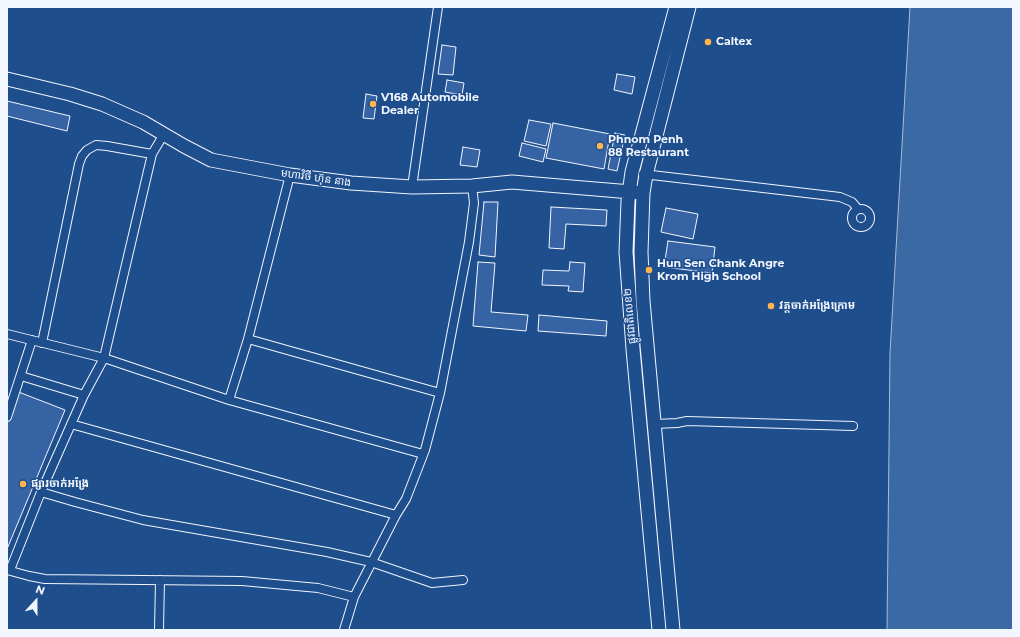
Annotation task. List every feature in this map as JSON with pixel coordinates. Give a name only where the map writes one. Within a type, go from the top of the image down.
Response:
[{"type":"main road","name":"ផ្លូវជាតិលេខ២","points":[[659,630],[626,271],[626,252],[629,192],[632,172],[676,7]]},
{"type":"main road","name":"ផ្លូវជាតិលេខ២","points":[[674,630],[641,271],[643,193],[646,175],[690,7]]},
{"type":"main road","name":"មហាវិថី ហ៊ុន នាង","points":[[7,79],[70,94],[102,104],[143,122],[211,160],[290,175],[351,183],[412,187],[472,186],[512,182],[643,193]]},
{"type":"main road","points":[[651,544],[666,544]]},
{"type":"street","points":[[412,187],[438,7]]},
{"type":"street","points":[[164,134],[152,154],[104,358],[84,395],[8,570],[44,579],[257,582],[318,588],[354,597]]},
{"type":"street","points":[[42,343],[82,156],[87,150],[96,145],[152,154]]},
{"type":"street","points":[[632,172],[646,175],[840,197],[852,202],[858,209]]},
{"type":"street","points":[[229,400],[248,339],[290,175]]},
{"type":"street","points":[[344,630],[354,597],[371,562],[406,499],[423,454],[440,393],[469,242],[474,203],[472,186]]},
{"type":"street","points":[[7,334],[104,358],[229,400],[423,454]]},
{"type":"street","points":[[248,339],[440,393]]},
{"type":"street","points":[[7,417],[32,340]]},
{"type":"street","points":[[21,376],[84,395]]},
{"type":"street","points":[[655,424],[687,421],[853,426]]},
{"type":"street","points":[[71,424],[396,515]]},
{"type":"street","points":[[41,492],[143,520],[327,552],[371,562],[432,582],[463,580]]},
{"type":"street","points":[[159,630],[160,580]]},
{"type":"water","points":[[910,7],[1013,7],[1013,630],[887,630],[890,353]]},
{"type":"building","points":[[442,45],[456,47],[453,75],[438,74]]},
{"type":"building","points":[[617,74],[635,77],[632,94],[614,90]]},
{"type":"building","points":[[447,80],[464,83],[462,95],[445,92]]},
{"type":"building","points":[[366,94],[377,96],[374,119],[363,118]]},
{"type":"building","points":[[7,101],[70,116],[67,131],[7,116]]},
{"type":"building","points":[[529,120],[551,124],[546,146],[524,141]]},
{"type":"building","points":[[553,123],[610,134],[604,169],[546,158]]},
{"type":"building","points":[[615,133],[625,135],[617,171],[608,169]]},
{"type":"building","points":[[522,143],[546,149],[543,162],[519,156]]},
{"type":"building","points":[[463,147],[480,150],[477,167],[460,165]]},
{"type":"building","points":[[484,202],[498,202],[495,257],[479,255]]},
{"type":"building","points":[[551,207],[607,210],[606,226],[566,224],[564,249],[549,248]]},
{"type":"building","points":[[666,208],[698,214],[693,239],[661,232]]},
{"type":"building","points":[[668,241],[715,247],[712,273],[664,267]]},
{"type":"building","points":[[478,262],[495,263],[491,312],[528,315],[526,331],[473,326]]},
{"type":"building","points":[[570,262],[585,263],[583,292],[568,291],[569,286],[542,285],[543,270],[569,271]]},
{"type":"building","points":[[539,315],[607,321],[606,336],[538,331]]},
{"type":"building","name":"ផ្សារចាក់អង្រែ","points":[[16,391],[65,410],[7,549],[7,418]]},
{"type":"place","name":"Caltex","points":[[708,42]]},
{"type":"place","name":"V168 Automobile Dealer","points":[[373,104]]},
{"type":"place","name":"Phnom Penh 88 Restaurant","points":[[600,146]]},
{"type":"place","name":"Hun Sen Chank Angre Krom High School","points":[[649,270]]},
{"type":"place","name":"វត្តចាក់អង្រែក្រោម","points":[[771,306]]},
{"type":"place","name":"ផ្សារចាក់អង្រែ","points":[[23,484]]}]
